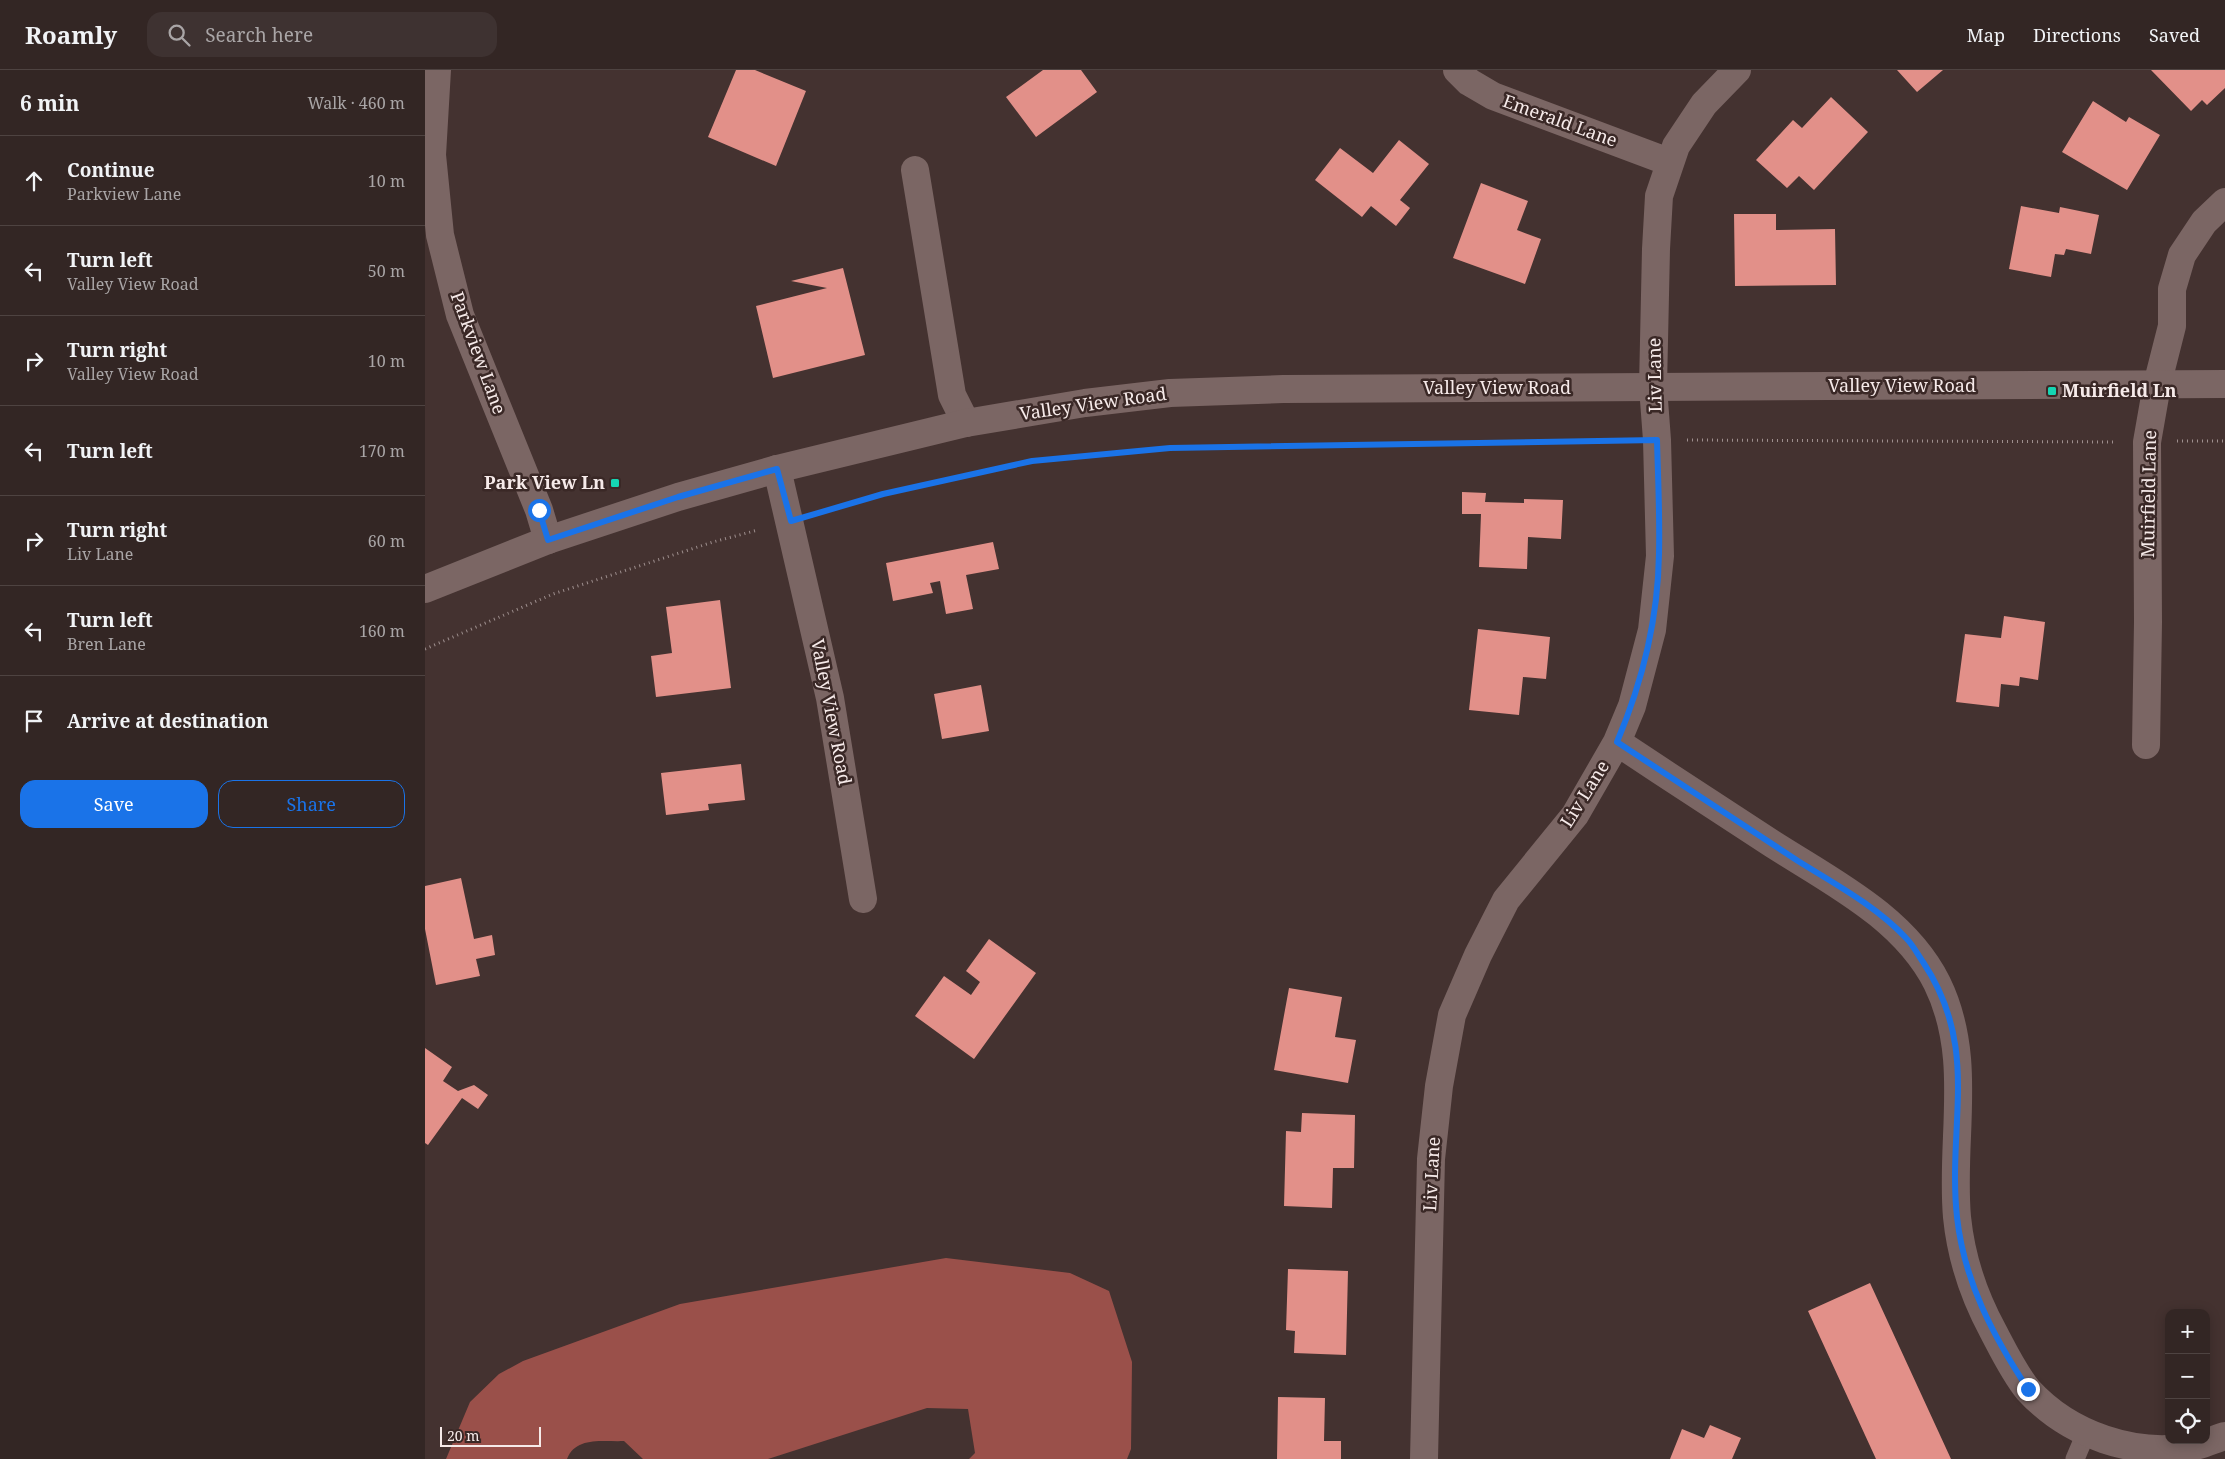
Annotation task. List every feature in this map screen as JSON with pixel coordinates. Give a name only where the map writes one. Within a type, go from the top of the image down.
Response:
[{"type":"street","name":"Parkview Lane","points":[[437,70],[432,155],[440,235],[460,315],[539,510],[548,540]]},
{"type":"street","name":"Emerald Lane","points":[[1457,70],[1469,82],[1493,96],[1669,162]]},
{"type":"street","name":"Liv Lane","points":[[1424,1459],[1431,1159],[1439,1086],[1452,1015],[1478,955],[1506,900],[1575,815],[1617,742],[1632,706],[1652,630],[1659,556],[1657,440],[1653,387],[1659,196],[1676,146],[1704,104],[1737,70]]},
{"type":"street","points":[[915,170],[952,395],[966,423]]},
{"type":"street","name":"Muirfield Lane","points":[[2146,745],[2148,622],[2147,442],[2157,385],[2172,326],[2173,289],[2182,255],[2204,222],[2225,202]]},
{"type":"street","name":"Valley View Road","points":[[425,589],[548,540],[678,497],[777,469],[966,423],[1085,403],[1170,393],[1283,389],[2225,384]]},
{"type":"street","name":"Valley View Road","points":[[777,469],[791,521],[830,698],[863,899]]},
{"type":"street","points":[[1617,742],[1868,906],[1907,939],[1937,983],[1954,1030],[1959,1082],[1955,1168],[1957,1217],[1965,1265],[1983,1313],[2004,1352],[2028,1389],[2064,1420],[2103,1440],[2149,1450],[2195,1446],[2225,1436]]},
{"type":"lane","points":[[2075,1459],[2086,1432]]},
{"type":"path","points":[[425,649],[553,594],[713,542],[883,494],[1032,461],[1161,448],[1657,440],[2147,442],[2225,440]]},
{"type":"shaded area","points":[[946,1258],[1070,1273],[1109,1291],[1132,1362],[1131,1449],[1127,1459],[969,1459],[975,1453],[968,1409],[927,1408],[768,1459],[643,1459],[624,1441],[607,1441],[583,1443],[571,1452],[567,1459],[446,1459],[470,1402],[499,1374],[523,1361],[680,1304]]},
{"type":"building","points":[[736,70],[755,70],[806,91],[776,166],[708,137]]},
{"type":"building","points":[[1043,70],[1081,70],[1097,92],[1036,137],[1006,97]]},
{"type":"building","points":[[1897,70],[1943,70],[1917,92]]},
{"type":"building","points":[[2151,70],[2225,70],[2225,88],[2207,105],[2202,100],[2191,111]]},
{"type":"building","points":[[1831,97],[1868,132],[1814,190],[1799,176],[1787,188],[1756,160],[1793,120],[1802,128]]},
{"type":"building","points":[[2093,101],[2126,122],[2129,117],[2160,135],[2127,190],[2062,152]]},
{"type":"building","points":[[1399,140],[1429,164],[1400,200],[1410,208],[1396,226],[1371,206],[1362,217],[1315,180],[1340,148],[1373,173]]},
{"type":"building","points":[[1481,183],[1528,201],[1517,230],[1541,239],[1525,284],[1453,258]]},
{"type":"building","points":[[2021,206],[2059,213],[2060,207],[2099,215],[2091,254],[2066,249],[2064,255],[2055,254],[2051,277],[2009,269]]},
{"type":"building","points":[[1734,214],[1776,214],[1776,230],[1835,229],[1836,285],[1735,286]]},
{"type":"building","points":[[843,268],[865,355],[773,378],[756,306],[827,288],[791,281]]},
{"type":"building","points":[[1462,492],[1486,493],[1485,502],[1524,503],[1524,499],[1563,500],[1561,539],[1528,537],[1527,569],[1479,567],[1481,514],[1462,514]]},
{"type":"building","points":[[993,542],[999,569],[966,575],[973,609],[946,614],[940,581],[930,583],[933,593],[893,601],[886,563]]},
{"type":"building","points":[[720,600],[731,688],[656,697],[651,656],[672,653],[666,607]]},
{"type":"building","points":[[2004,616],[2045,622],[2038,680],[2020,677],[2019,686],[2001,684],[1999,707],[1956,702],[1965,634],[2001,638]]},
{"type":"building","points":[[1478,629],[1550,637],[1546,679],[1523,677],[1519,715],[1469,710]]},
{"type":"building","points":[[981,685],[989,731],[942,739],[934,694]]},
{"type":"building","points":[[741,764],[745,800],[708,804],[709,810],[666,815],[661,773]]},
{"type":"building","points":[[461,878],[474,939],[492,935],[495,955],[476,959],[480,976],[436,985],[425,929],[425,886]]},
{"type":"building","points":[[989,939],[1036,973],[974,1059],[915,1016],[944,976],[971,995],[980,982],[966,971]]},
{"type":"building","points":[[1289,988],[1342,997],[1335,1037],[1356,1040],[1348,1083],[1274,1070]]},
{"type":"building","points":[[425,1048],[452,1067],[443,1081],[458,1091],[474,1085],[488,1095],[478,1109],[462,1098],[428,1145],[425,1143]]},
{"type":"building","points":[[1302,1113],[1355,1115],[1354,1168],[1333,1168],[1332,1208],[1284,1206],[1286,1131],[1301,1132]]},
{"type":"building","points":[[1288,1269],[1348,1271],[1346,1355],[1294,1353],[1295,1331],[1286,1330]]},
{"type":"building","points":[[1870,1283],[1951,1459],[1876,1459],[1808,1311]]},
{"type":"building","points":[[1278,1397],[1325,1398],[1324,1441],[1341,1441],[1341,1459],[1277,1459]]},
{"type":"building","points":[[1710,1425],[1741,1438],[1732,1459],[1670,1459],[1682,1429],[1704,1438]]},
{"type":"place","name":"Muirfield Ln","points":[[2052,391]]},
{"type":"place","name":"Park View Ln","points":[[615,483]]},
{"type":"route","points":[[539,510],[548,540],[678,497],[777,469],[791,521],[883,494],[1032,461],[1170,448],[1657,440],[1659,556],[1652,630],[1632,706],[1617,742],[1868,906],[1907,939],[1937,983],[1954,1030],[1959,1082],[1955,1168],[1957,1217],[1965,1265],[1983,1313],[2004,1352],[2028,1389]]}]
